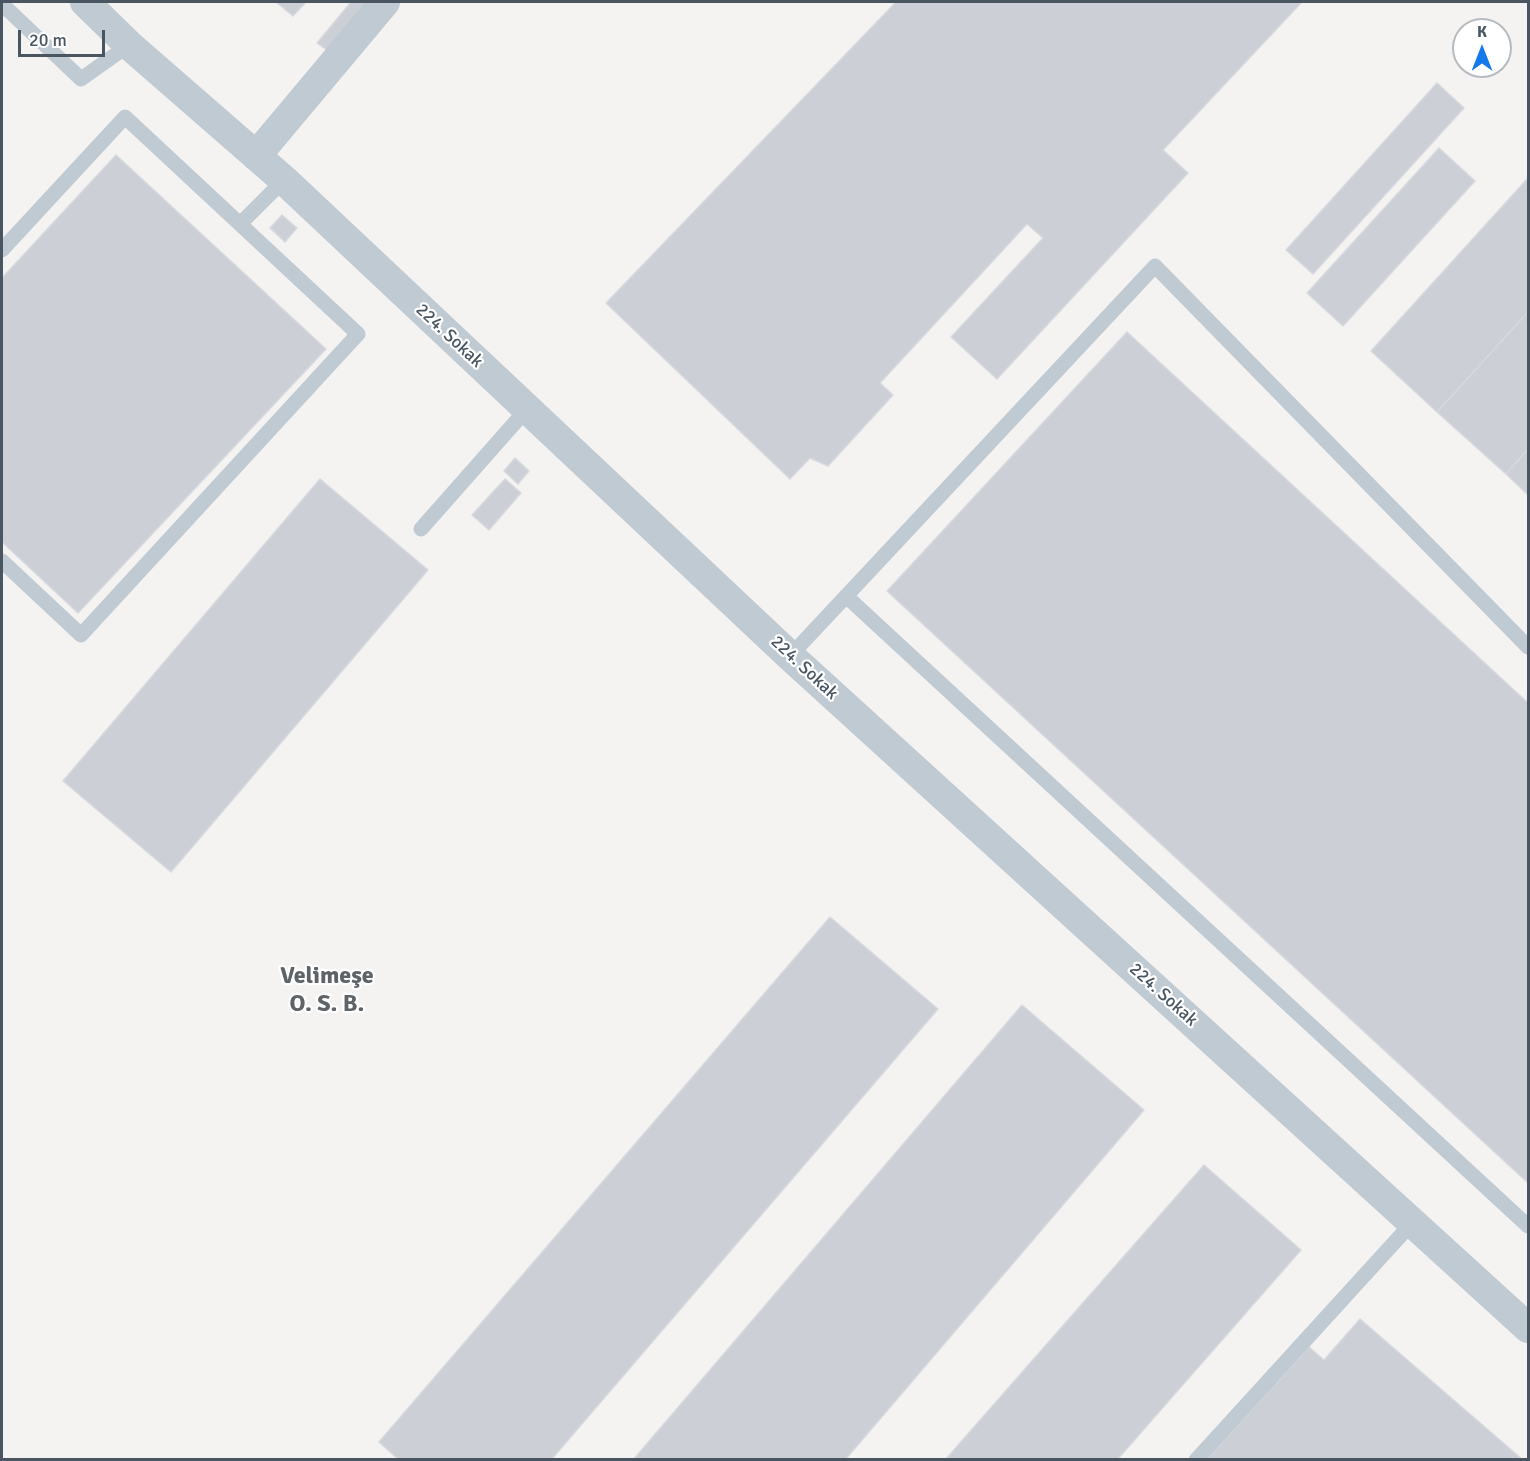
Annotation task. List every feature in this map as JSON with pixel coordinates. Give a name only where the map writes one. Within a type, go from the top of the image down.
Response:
[{"type":"street","name":"224. Sokak","points":[[85,2],[129,45],[284,180],[790,656],[1528,1328]]},
{"type":"street","points":[[255,156],[385,2]]},
{"type":"lane","points":[[2,4],[81,79],[129,45]]},
{"type":"lane","points":[[2,250],[125,117],[358,334],[81,635],[2,561]]},
{"type":"lane","points":[[240,224],[284,180]]},
{"type":"lane","points":[[790,656],[1155,266],[1528,647]]},
{"type":"lane","points":[[421,529],[527,408]]},
{"type":"lane","points":[[846,597],[1528,1226]]},
{"type":"lane","points":[[1196,1460],[1413,1222]]},
{"type":"building","points":[[276,2],[306,2],[293,16]]},
{"type":"building","points":[[351,2],[367,2],[327,50],[317,43]]},
{"type":"building","points":[[896,2],[1302,2],[1163,150],[1188,173],[997,379],[951,337],[1043,238],[1027,224],[880,383],[893,395],[828,466],[810,458],[790,479],[606,303]]},
{"type":"building","points":[[1437,83],[1464,108],[1313,274],[1286,250]]},
{"type":"building","points":[[1439,148],[1475,181],[1343,326],[1307,293]]},
{"type":"building","points":[[116,155],[326,349],[78,613],[2,542],[2,278]]},
{"type":"building","points":[[1528,178],[1528,312],[1437,412],[1371,351]]},
{"type":"building","points":[[282,215],[297,228],[285,242],[270,228]]},
{"type":"building","points":[[1528,312],[1528,449],[1506,474],[1437,412]]},
{"type":"building","points":[[1127,332],[1528,703],[1528,1183],[887,591]]},
{"type":"building","points":[[1528,449],[1528,495],[1506,474]]},
{"type":"building","points":[[515,458],[529,471],[518,484],[504,471]]},
{"type":"building","points":[[320,479],[428,570],[171,872],[63,781]]},
{"type":"building","points":[[505,479],[521,493],[489,530],[472,515]]},
{"type":"building","points":[[830,917],[938,1009],[551,1460],[399,1460],[379,1442]]},
{"type":"building","points":[[1022,1005],[1144,1110],[845,1460],[633,1460]]},
{"type":"building","points":[[1204,1165],[1301,1250],[1117,1460],[945,1460]]},
{"type":"building","points":[[1360,1319],[1523,1460],[1206,1460],[1309,1347],[1324,1360]]},
{"type":"district","name":"Velimeşe O. S. B.","points":[[327,991]]}]
